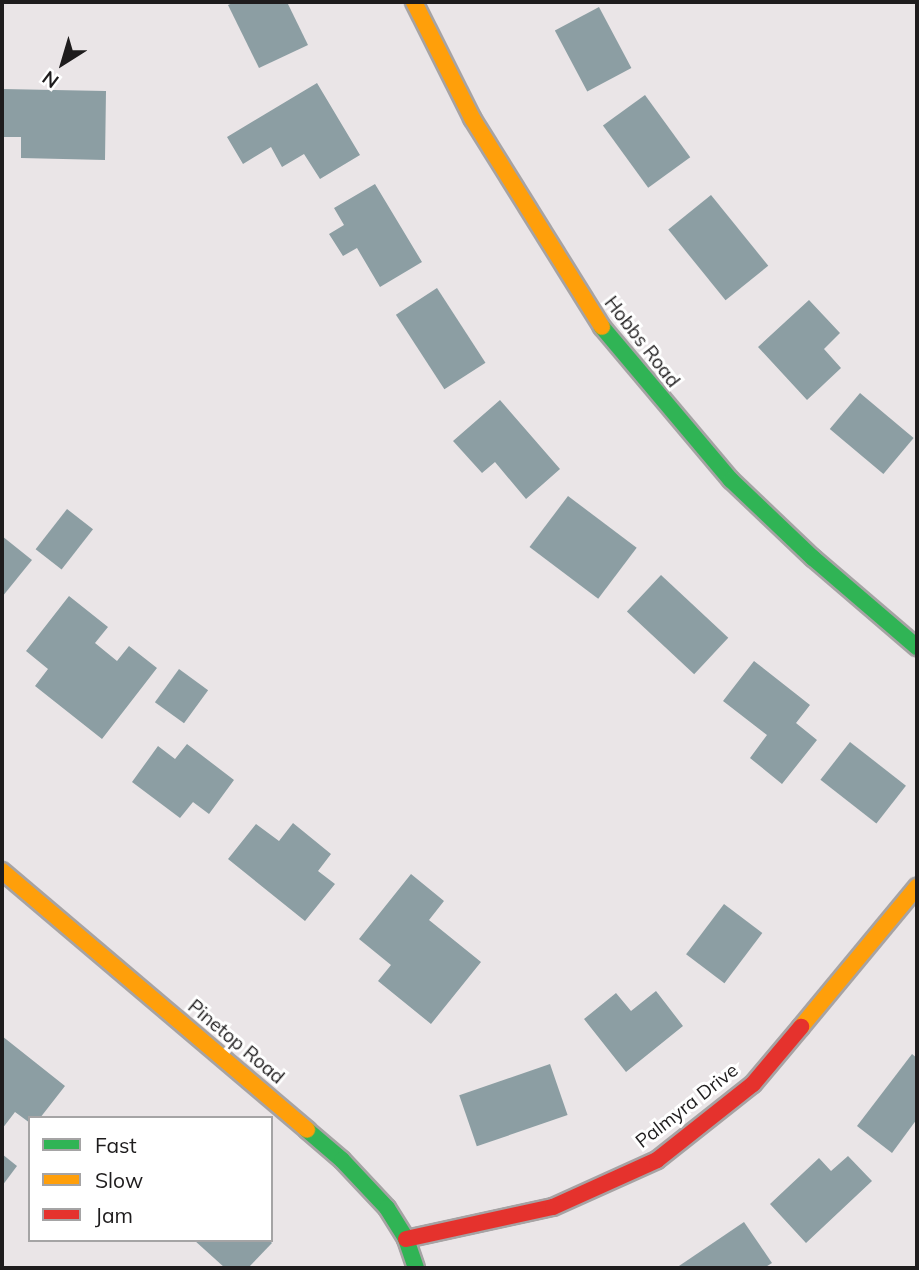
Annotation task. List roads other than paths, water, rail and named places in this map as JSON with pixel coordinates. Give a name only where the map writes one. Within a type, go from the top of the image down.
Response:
[{"type":"street","name":"Hobbs Road","points":[[414,2],[472,118],[593,316],[674,416],[731,480],[813,558],[917,646]]},
{"type":"street","name":"Pinetop Road","points":[[2,871],[342,1160],[387,1208],[406,1240],[416,1268]]},
{"type":"street","name":"Palmyra Drive","points":[[406,1240],[553,1207],[657,1160],[752,1084],[917,887]]}]
